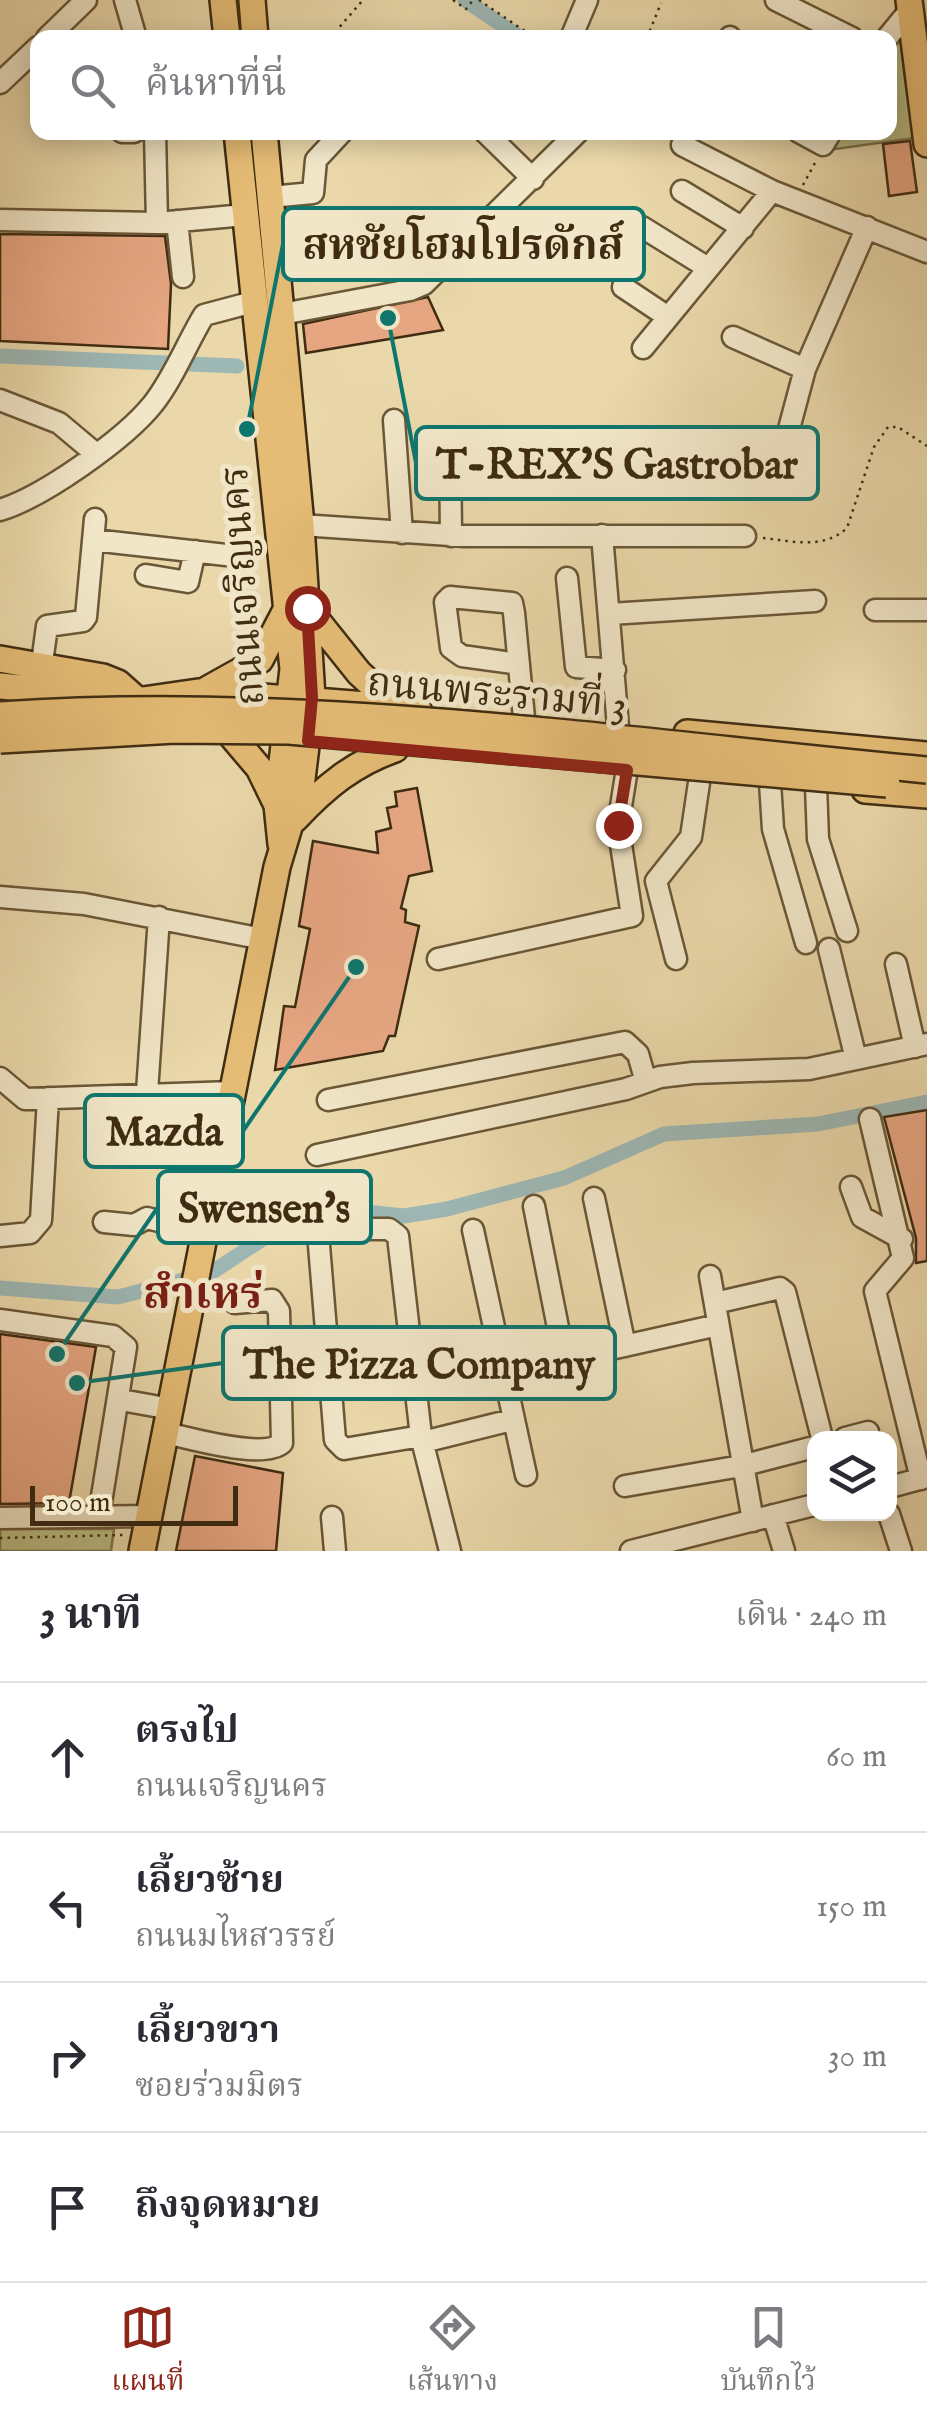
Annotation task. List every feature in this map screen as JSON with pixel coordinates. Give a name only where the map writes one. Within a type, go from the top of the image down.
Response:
[{"type":"main road","points":[[223,0],[226,30]]},
{"type":"main road","points":[[252,0],[254,30]]},
{"type":"main road","points":[[918,6],[927,144]]},
{"type":"main road","name":"ถนนเจริญนคร","points":[[145,1534],[282,854],[302,697],[296,609],[253,302],[238,140]]},
{"type":"main road","name":"ถนนเจริญนคร","points":[[265,140],[301,525],[296,609]]},
{"type":"main road","points":[[198,692],[225,683],[260,660],[296,609],[394,706]]},
{"type":"main road","points":[[0,659],[42,663],[103,677],[140,699],[187,717],[225,728],[298,739],[927,795]]},
{"type":"main road","points":[[0,686],[140,699],[198,692],[302,697],[923,757]]},
{"type":"main road","name":"ถนนพระรามที่ 3","points":[[0,719],[174,707],[288,710],[923,757]]},
{"type":"main road","points":[[0,719],[84,725],[187,717]]},
{"type":"main road","points":[[225,728],[260,768],[286,812],[363,760],[395,749]]},
{"type":"main road","name":"ถนนพระรามที่ 3","points":[[0,740],[176,730],[290,731],[927,787]]},
{"type":"street","points":[[55,30],[86,0]]},
{"type":"street","points":[[126,0],[134,30]]},
{"type":"street","points":[[575,30],[587,0]]},
{"type":"street","points":[[776,0],[836,30]]},
{"type":"street","points":[[896,30],[918,6]]},
{"type":"street","points":[[0,82],[30,54]]},
{"type":"street","points":[[157,140],[167,222],[184,276]]},
{"type":"street","points":[[270,198],[313,193],[316,160],[335,140]]},
{"type":"street","points":[[493,140],[533,179]]},
{"type":"street","points":[[282,314],[424,284],[533,179],[565,140]]},
{"type":"street","points":[[682,146],[772,191],[927,252]]},
{"type":"street","points":[[682,191],[742,228]]},
{"type":"street","points":[[643,348],[772,191]]},
{"type":"street","points":[[0,220],[167,222],[245,215]]},
{"type":"street","points":[[642,227],[708,268]]},
{"type":"street","points":[[782,455],[804,369],[868,227]]},
{"type":"street","points":[[622,287],[668,317]]},
{"type":"street","points":[[0,510],[35,496],[96,454],[153,404],[204,315],[253,302]]},
{"type":"street","points":[[733,337],[804,369]]},
{"type":"street","points":[[0,400],[59,423],[96,454]]},
{"type":"street","points":[[394,420],[402,533]]},
{"type":"street","points":[[450,442],[451,536]]},
{"type":"street","points":[[301,525],[451,536],[746,536]]},
{"type":"street","points":[[42,663],[47,626],[84,621],[86,617],[94,529],[226,555]]},
{"type":"street","points":[[602,535],[618,727]]},
{"type":"street","points":[[146,574],[188,582],[195,551]]},
{"type":"street","points":[[567,578],[576,667],[615,670]]},
{"type":"street","points":[[610,614],[815,601]]},
{"type":"street","points":[[875,610],[927,610]]},
{"type":"street","points":[[519,664],[524,718]]},
{"type":"street","points":[[438,959],[629,918],[633,910],[618,825],[627,770]]},
{"type":"street","points":[[676,959],[656,881],[691,837],[700,776]]},
{"type":"street","points":[[770,783],[773,829],[806,944]]},
{"type":"street","points":[[816,786],[818,839],[847,931]]},
{"type":"street","points":[[0,897],[84,904],[263,939]]},
{"type":"street","points":[[147,1092],[159,917]]},
{"type":"street","points":[[829,949],[856,1059]]},
{"type":"street","points":[[317,1155],[646,1082],[693,1074],[809,1070],[921,1046],[896,964]]},
{"type":"street","points":[[328,1100],[625,1042],[638,1054],[646,1082]]},
{"type":"street","points":[[0,1078],[24,1099]]},
{"type":"street","points":[[0,1101],[147,1092],[233,1092]]},
{"type":"street","points":[[0,1236],[30,1234],[41,1220],[48,1098]]},
{"type":"street","points":[[870,1119],[902,1239],[903,1258],[875,1291],[924,1478],[897,1485]]},
{"type":"street","points":[[852,1187],[862,1217],[902,1239]]},
{"type":"street","points":[[594,1198],[625,1346]]},
{"type":"street","points":[[534,1206],[564,1358]]},
{"type":"street","points":[[104,1222],[134,1225],[147,1218],[204,1238]]},
{"type":"street","points":[[450,1551],[422,1439],[398,1236],[389,1230],[322,1229],[318,1233],[336,1440],[344,1449],[422,1439],[512,1420]]},
{"type":"street","points":[[473,1230],[526,1475]]},
{"type":"street","points":[[710,1276],[741,1466],[763,1518],[784,1551]]},
{"type":"street","points":[[715,1303],[780,1288],[785,1292],[820,1431]]},
{"type":"street","points":[[121,1400],[240,1448],[274,1448],[282,1442],[279,1311],[272,1300],[235,1302]]},
{"type":"street","points":[[459,1383],[503,1370],[718,1325]]},
{"type":"street","points":[[12,1326],[121,1340],[127,1356],[99,1515]]},
{"type":"street","points":[[625,1486],[741,1466],[807,1449]]},
{"type":"street","points":[[631,1551],[807,1507]]},
{"type":"street","points":[[0,1518],[99,1515],[145,1534]]},
{"type":"street","points":[[332,1517],[335,1551]]},
{"type":"street","points":[[891,1521],[901,1551]]},
{"type":"path","points":[[337,30],[363,0]]},
{"type":"path","points":[[453,0],[468,6],[479,0],[524,30]]},
{"type":"path","points":[[651,30],[661,3]]},
{"type":"path","points":[[796,199],[826,140]]},
{"type":"path","points":[[746,536],[817,543],[836,537],[847,528],[874,446],[888,428],[898,427],[927,446]]},
{"type":"path","points":[[0,1538],[145,1534]]},
{"type":"green space","points":[[901,29],[914,138],[829,150],[835,140],[897,140],[897,36]]},
{"type":"green space","points":[[0,1529],[114,1529],[111,1551],[0,1551]]},
{"type":"building","points":[[910,141],[917,192],[889,196],[883,144]]},
{"type":"building","points":[[0,234],[165,236],[171,284],[168,349],[0,341]]},
{"type":"building","points":[[428,297],[443,330],[306,353],[303,324]]},
{"type":"building","points":[[417,788],[432,871],[409,876],[401,908],[406,910],[405,922],[419,926],[395,1036],[389,1036],[383,1051],[275,1070],[284,1006],[295,1007],[310,929],[299,926],[313,841],[378,853],[376,832],[391,828],[387,808],[397,806],[395,792]]},
{"type":"building","points":[[927,1110],[927,1261],[916,1263],[916,1238],[884,1117]]},
{"type":"building","points":[[0,1334],[96,1347],[69,1503],[0,1504]]},
{"type":"building","points":[[195,1456],[283,1473],[276,1551],[176,1551]]},
{"type":"waterway","points":[[465,0],[509,30]]},
{"type":"waterway","points":[[686,140],[690,142]]},
{"type":"waterway","points":[[0,356],[237,366]]},
{"type":"waterway","points":[[0,1288],[118,1297],[211,1273],[302,1213],[326,1208],[404,1216],[447,1209],[564,1178],[664,1134],[818,1124],[927,1102]]},
{"type":"place","name":"T-REX'S Gastrobar","points":[[388,318]]},
{"type":"place","name":"สหชัยโฮมโปรดักส์","points":[[247,429]]},
{"type":"place","name":"Mazda","points":[[356,967]]},
{"type":"place","name":"Swensen's","points":[[57,1354]]},
{"type":"place","name":"The Pizza Company","points":[[77,1383]]},
{"type":"district","name":"สำเหร่","points":[[203,1292]]},
{"type":"route","points":[[307,608],[312,698],[308,741],[627,770],[618,825]]}]
